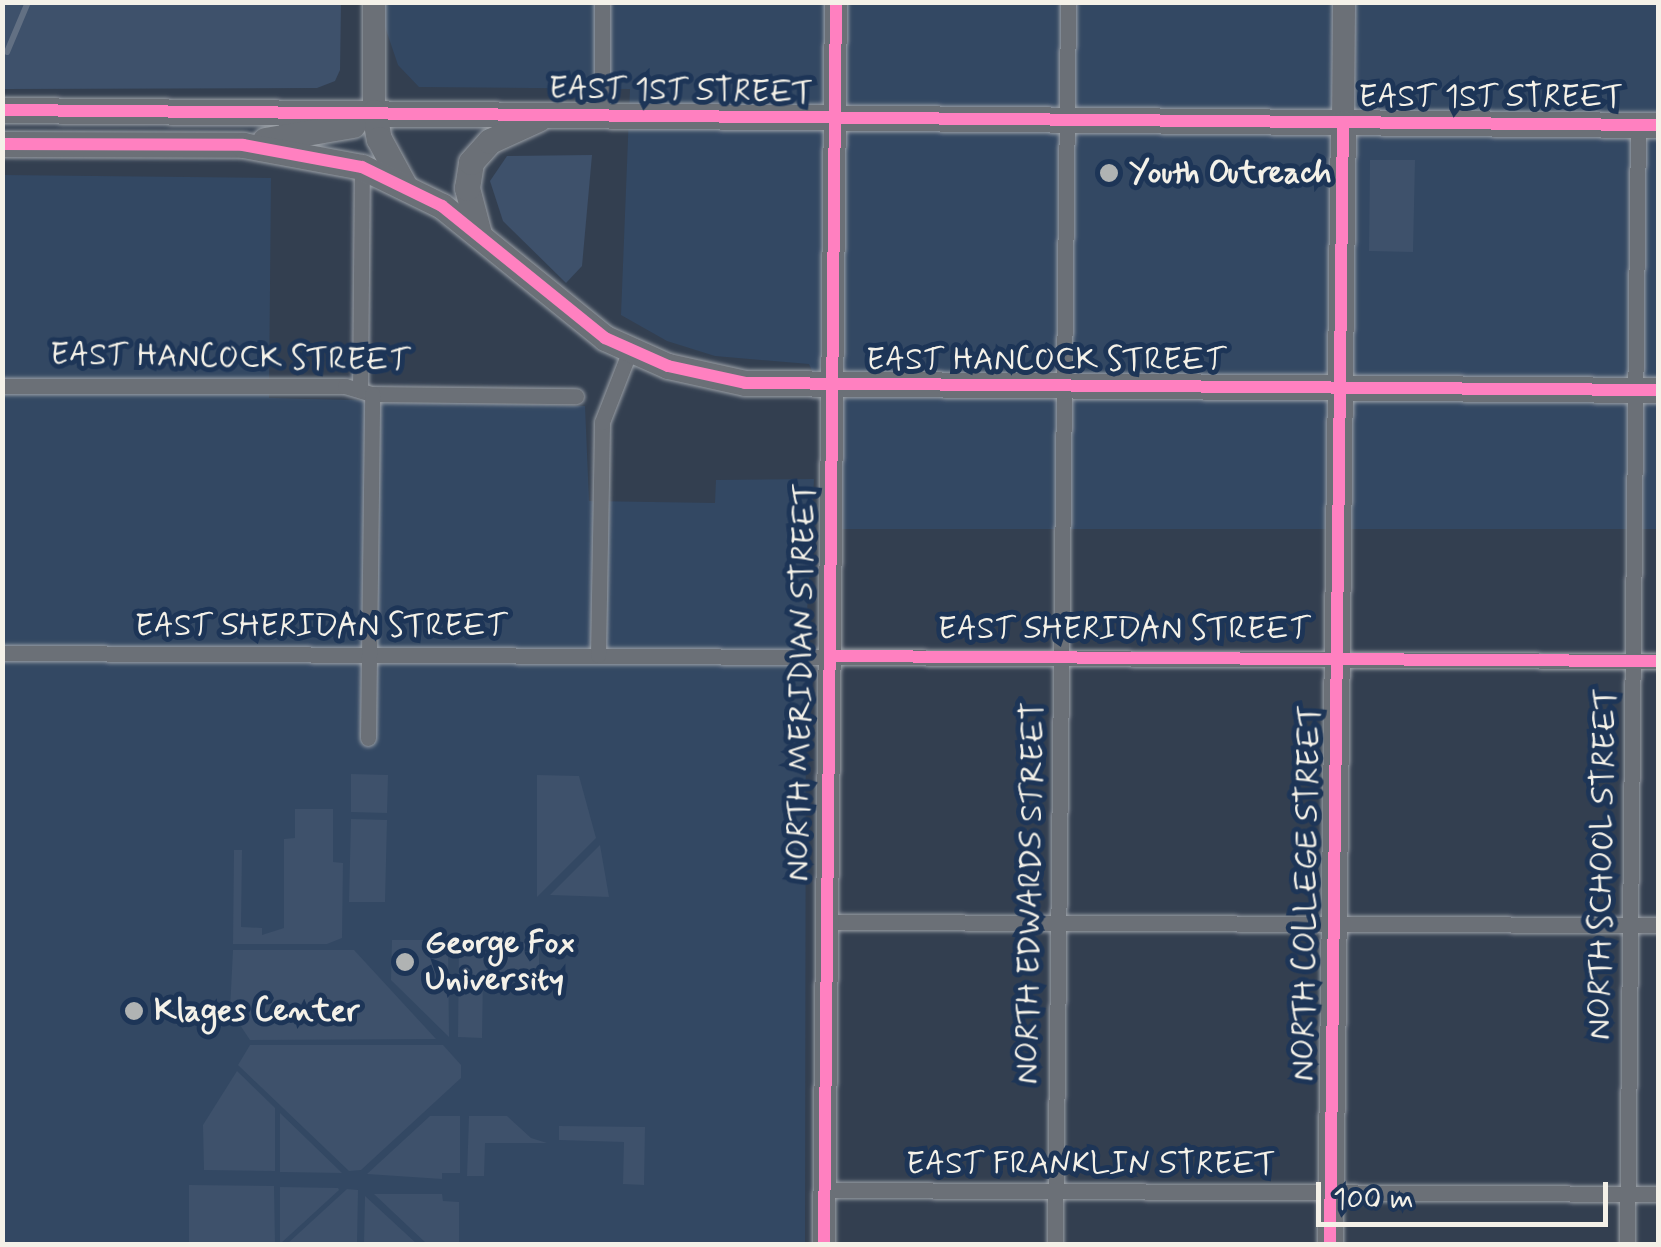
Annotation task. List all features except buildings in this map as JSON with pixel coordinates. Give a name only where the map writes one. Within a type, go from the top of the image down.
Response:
[{"type":"main road","name":"EAST 1ST STREET","points":[[2,110],[1648,125]]},
{"type":"main road","points":[[243,145],[345,127],[374,112],[379,139],[404,186]]},
{"type":"main road","points":[[479,234],[468,188],[471,162],[490,141],[544,116]]},
{"type":"main road","name":"NORTH COLLEGE STREET","points":[[1330,1244],[1342,123]]},
{"type":"main road","points":[[2,144],[243,145],[362,167],[404,186],[479,234]]},
{"type":"main road","name":"EAST HANCOCK STREET","points":[[479,234],[540,291],[630,350],[722,379],[834,386],[1647,390]]},
{"type":"street","points":[[374,2],[374,112]]},
{"type":"street","points":[[602,2],[602,117]]},
{"type":"street","name":"NORTH MERIDIAN STREET","points":[[824,1244],[836,2]]},
{"type":"street","name":"NORTH EDWARDS STREET","points":[[1055,1244],[1068,2]]},
{"type":"street","points":[[1342,123],[1344,2]]},
{"type":"street","name":"NORTH SCHOOL STREET","points":[[1628,1244],[1633,661],[1647,390],[1648,125]]},
{"type":"street","points":[[362,167],[368,738]]},
{"type":"street","points":[[598,655],[602,422],[630,350]]},
{"type":"street","name":"EAST HANCOCK STREET","points":[[2,386],[576,396]]},
{"type":"street","name":"EAST SHERIDAN STREET","points":[[2,653],[1658,661]]},
{"type":"street","points":[[827,922],[1658,925]]},
{"type":"street","name":"EAST FRANKLIN STREET","points":[[824,1190],[1658,1194]]},
{"type":"shaded area","points":[[2,3],[341,3],[340,70],[335,81],[317,88],[3,89]]},
{"type":"shaded area","points":[[377,3],[1658,3],[1658,529],[832,529],[834,418],[809,364],[715,356],[667,341],[621,315],[630,89],[419,87],[398,65]]},
{"type":"shaded area","points":[[592,155],[582,266],[566,283],[503,221],[490,181],[507,156]]},
{"type":"shaded area","points":[[1370,160],[1415,160],[1413,252],[1369,251]]},
{"type":"shaded area","name":"George Fox University","points":[[3,175],[271,178],[269,398],[585,406],[589,501],[715,503],[716,480],[814,479],[806,633],[805,1244],[3,1244]]},
{"type":"shaded area","points":[[351,774],[388,775],[387,813],[351,812]]},
{"type":"shaded area","points":[[537,775],[579,776],[596,838],[537,897]]},
{"type":"shaded area","points":[[295,809],[333,809],[333,862],[343,863],[342,938],[327,944],[233,944],[234,850],[242,850],[241,927],[262,928],[262,935],[284,928],[284,839],[295,838]]},
{"type":"shaded area","points":[[351,819],[387,820],[385,902],[349,902]]},
{"type":"shaded area","points":[[600,845],[609,897],[550,895]]},
{"type":"shaded area","points":[[392,940],[448,940],[449,1037],[391,980]]},
{"type":"shaded area","points":[[459,941],[539,943],[539,978],[483,978],[482,1038],[458,1037]]},
{"type":"shaded area","points":[[233,950],[354,950],[436,1039],[250,1040],[230,1010]]},
{"type":"shaded area","points":[[250,1045],[443,1045],[461,1065],[461,1078],[361,1170],[349,1171],[238,1065]]},
{"type":"shaded area","points":[[237,1071],[275,1108],[275,1171],[204,1170],[203,1125]]},
{"type":"shaded area","points":[[280,1113],[342,1173],[280,1172]]},
{"type":"shaded area","points":[[430,1116],[460,1116],[460,1173],[442,1173],[442,1179],[367,1174]]},
{"type":"shaded area","points":[[469,1116],[507,1116],[531,1138],[547,1143],[485,1143],[484,1176],[467,1176]]},
{"type":"shaded area","points":[[559,1126],[645,1127],[644,1185],[623,1184],[624,1142],[559,1140]]},
{"type":"shaded area","points":[[189,1185],[274,1186],[275,1244],[189,1244]]},
{"type":"shaded area","points":[[280,1187],[338,1188],[339,1190],[280,1244]]},
{"type":"shaded area","points":[[347,1189],[358,1190],[357,1244],[287,1244]]},
{"type":"shaded area","points":[[374,1194],[442,1194],[443,1201],[459,1202],[459,1244],[427,1244]]},
{"type":"shaded area","points":[[365,1196],[417,1244],[364,1244]]},
{"type":"waterway","points":[[7,52],[28,2]]},
{"type":"cycle path","points":[[824,1244],[836,2]]},
{"type":"cycle path","points":[[2,110],[1658,125]]},
{"type":"cycle path","points":[[1330,1244],[1343,123]]},
{"type":"cycle path","points":[[2,144],[243,145],[362,167],[442,206],[605,338],[668,366],[745,383],[1658,390]]},
{"type":"cycle path","points":[[830,656],[1658,661]]},
{"type":"place","name":"Youth Outreach","points":[[1109,173]]},
{"type":"place","name":"George Fox University","points":[[405,962]]},
{"type":"place","name":"Klages Center","points":[[134,1011]]}]
